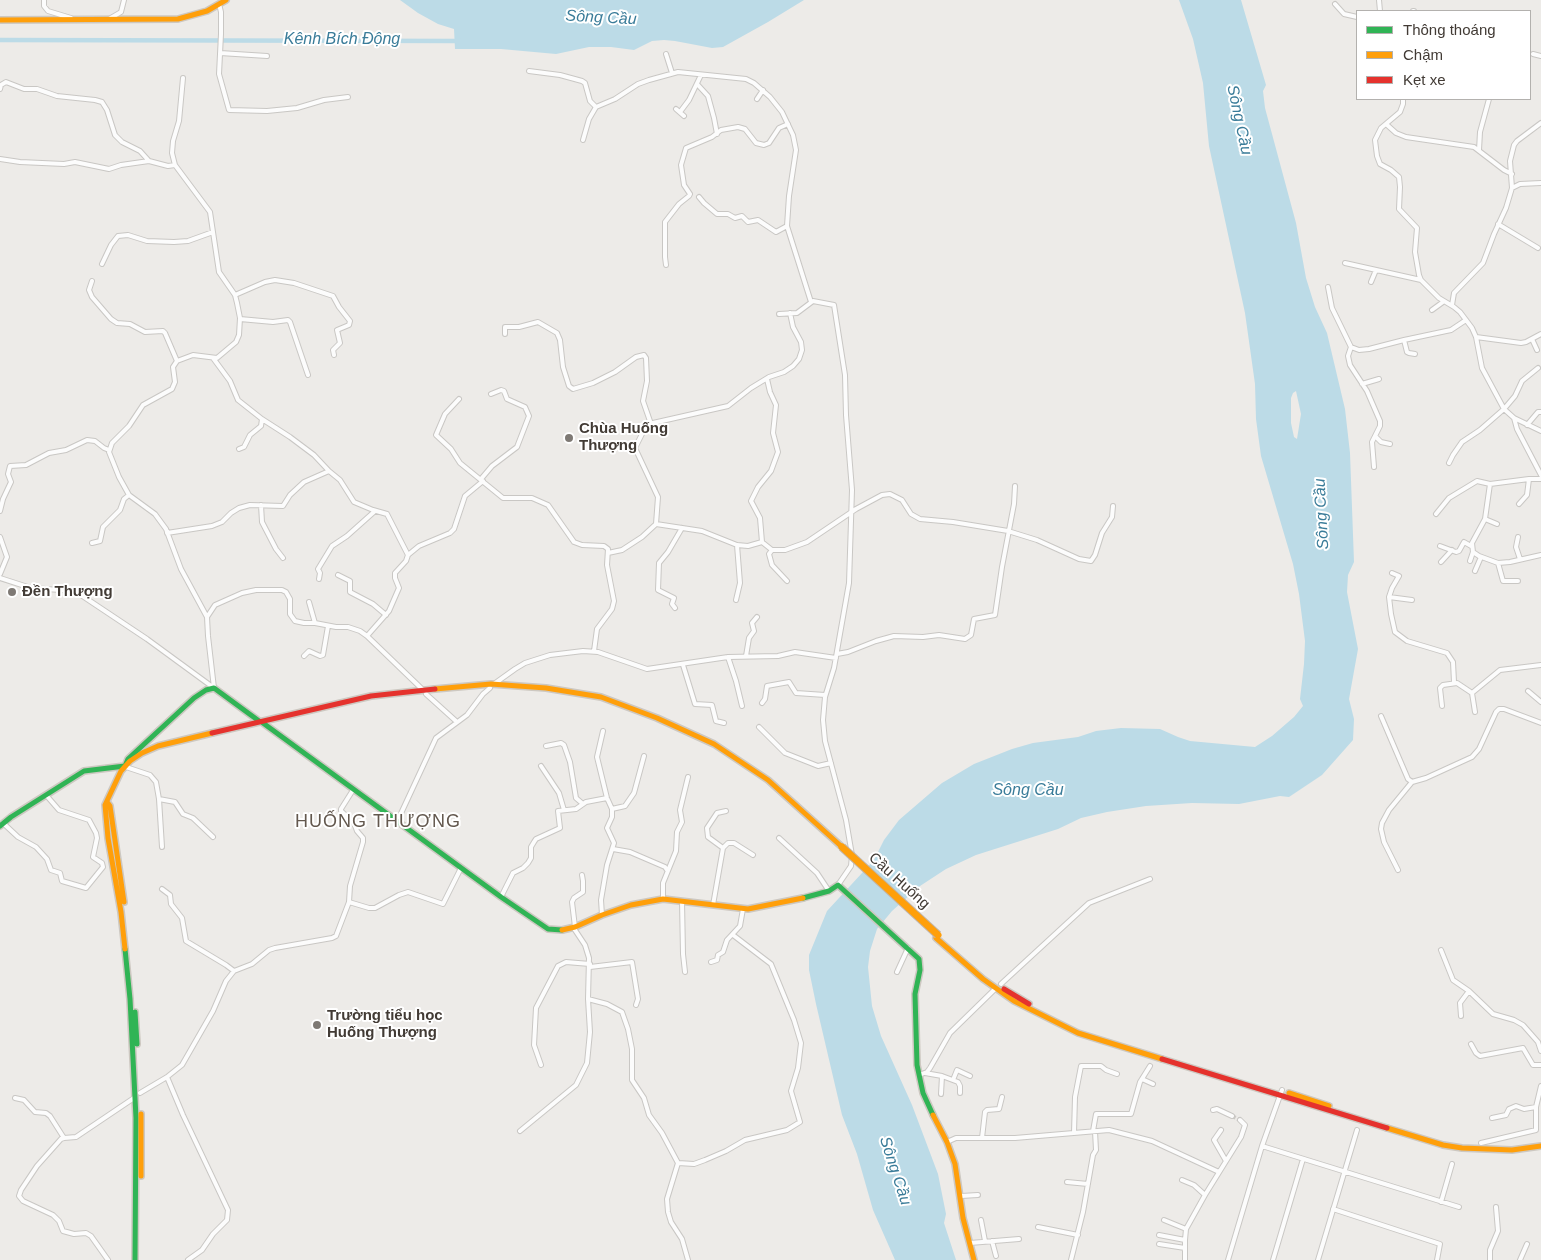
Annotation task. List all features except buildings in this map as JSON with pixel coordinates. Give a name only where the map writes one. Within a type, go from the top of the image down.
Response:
[{"type":"main road","points":[[0,20],[178,19],[200,14],[226,0]]},
{"type":"main road","name":"Cầu Huống","points":[[125,766],[142,753],[261,722],[314,710],[424,692],[492,686],[538,689],[601,697],[657,718],[714,744],[768,780],[937,937],[992,981],[1029,1005],[1079,1028],[1281,1092]]},
{"type":"main road","points":[[139,1260],[138,1095],[135,1006],[127,931],[108,802],[115,783],[128,759],[200,693],[214,688],[501,897],[548,929],[559,930],[574,927],[602,915],[663,899],[743,909],[784,903],[840,887],[917,956],[920,962],[915,994],[918,1030],[917,1054],[922,1074],[923,1093],[947,1142],[955,1164],[963,1218],[974,1260]]},
{"type":"main road","points":[[1,825],[84,771],[125,766]]},
{"type":"main road","points":[[1281,1092],[1449,1142],[1489,1146],[1541,1142]]},
{"type":"main road","points":[[1281,1092],[1419,1138],[1462,1148],[1512,1150],[1541,1146]]},
{"type":"main road","points":[[135,1260],[138,1095]]},
{"type":"street","points":[[44,0],[44,6],[48,11],[76,19]]},
{"type":"street","points":[[107,20],[120,14],[124,0]]},
{"type":"street","points":[[219,4],[221,8],[219,74],[231,110],[296,108],[324,100],[348,97]]},
{"type":"street","points":[[1334,4],[1344,14],[1356,17]]},
{"type":"street","points":[[220,51],[267,56]]},
{"type":"street","points":[[666,54],[672,73]]},
{"type":"street","points":[[1533,54],[1541,56]]},
{"type":"street","points":[[529,72],[560,75],[582,81],[590,101],[596,107]]},
{"type":"street","points":[[583,140],[589,119],[596,107],[619,97],[642,82],[672,73],[701,74],[746,80],[754,83],[763,90],[782,112],[793,135],[796,150],[789,193],[787,226],[811,302]]},
{"type":"street","points":[[684,116],[678,110],[687,102],[701,74]]},
{"type":"street","points":[[183,78],[180,121],[172,149],[175,165],[210,212],[219,272],[235,294],[240,319],[239,335],[236,342],[220,356],[213,358],[193,355],[177,361],[173,367],[175,382],[172,389],[143,405],[129,426],[112,443],[109,450],[119,477],[129,495],[155,514],[167,533],[181,569],[207,617],[214,688]]},
{"type":"street","points":[[0,89],[1,85],[6,82],[24,90],[37,89],[57,96],[99,100],[107,110],[115,135],[122,142],[140,152],[148,161]]},
{"type":"street","points":[[697,84],[707,94],[717,134]]},
{"type":"street","points":[[757,99],[763,90]]},
{"type":"street","points":[[1403,100],[1404,104],[1400,112],[1381,128],[1376,137],[1377,156],[1380,164],[1399,177],[1398,207],[1417,228],[1415,252],[1421,280],[1443,302],[1452,305],[1466,320],[1476,337],[1482,368],[1504,409],[1514,418],[1541,431]]},
{"type":"street","points":[[1479,150],[1480,132],[1489,100]]},
{"type":"street","points":[[1452,305],[1454,293],[1483,263],[1506,208],[1512,188],[1510,161],[1514,145],[1541,123]]},
{"type":"street","points":[[666,265],[664,257],[665,222],[679,204],[690,194],[684,185],[681,166],[686,149],[712,137],[722,130],[742,128],[745,129],[753,141],[764,145],[769,143],[779,128],[788,124]]},
{"type":"street","points":[[1386,124],[1396,133],[1406,137],[1474,147],[1488,159],[1512,174]]},
{"type":"street","points":[[0,159],[64,164],[75,162],[109,169],[121,165],[148,161],[168,166],[175,165]]},
{"type":"street","points":[[1512,188],[1520,184],[1541,183]]},
{"type":"street","points":[[700,197],[717,214],[728,214],[736,218],[742,216],[748,222],[758,220],[776,232],[787,226]]},
{"type":"street","points":[[1498,224],[1538,248]]},
{"type":"street","points":[[102,264],[111,245],[118,236],[128,234],[147,240],[174,242],[188,240],[213,232]]},
{"type":"street","points":[[1345,263],[1421,280]]},
{"type":"street","points":[[1371,282],[1376,270]]},
{"type":"street","points":[[235,294],[275,280],[294,283],[333,296],[350,321],[349,325],[338,330],[340,343],[333,350],[334,355]]},
{"type":"street","points":[[92,281],[89,290],[92,297],[110,319],[117,323],[130,324],[145,332],[163,331],[177,361]]},
{"type":"street","points":[[1328,287],[1332,308],[1351,348],[1348,359],[1350,365],[1362,384],[1380,421],[1380,426],[1371,447],[1374,467]]},
{"type":"street","points":[[779,314],[797,313],[811,302],[835,306],[845,375],[853,512],[849,583],[837,656],[826,695],[824,729],[846,820],[852,855],[851,866],[840,887]]},
{"type":"street","points":[[1432,310],[1443,302]]},
{"type":"street","points":[[608,553],[622,550],[642,537],[656,524],[658,497],[635,448],[645,428],[651,424],[728,406],[767,379],[788,370],[796,363],[801,354],[801,342],[792,324],[790,314]]},
{"type":"street","points":[[240,319],[273,322],[288,320],[308,375]]},
{"type":"street","points":[[1351,348],[1369,349],[1451,330],[1466,320]]},
{"type":"street","points":[[505,334],[505,327],[520,327],[538,322],[557,333],[560,340],[563,367],[571,389],[593,383],[615,372],[636,357],[644,355],[646,358],[647,381],[643,401],[651,424]]},
{"type":"street","points":[[1476,337],[1521,343],[1541,334]]},
{"type":"street","points":[[1532,339],[1536,350]]},
{"type":"street","points":[[1404,340],[1407,352],[1415,354]]},
{"type":"street","points":[[213,358],[230,381],[238,400],[262,419],[304,447],[340,480],[354,502],[375,511],[384,512],[390,516],[408,555]]},
{"type":"street","points":[[1449,463],[1462,442],[1480,430],[1504,409],[1515,396],[1525,377],[1538,368]]},
{"type":"street","points":[[767,379],[776,405],[773,433],[778,452],[771,471],[758,487],[751,504],[760,518],[762,542],[772,550],[788,549],[807,542],[882,495],[890,494],[902,500],[911,514],[920,519],[1008,531],[1037,540],[1079,559],[1091,561],[1095,555],[1102,533],[1112,517],[1113,506]]},
{"type":"street","points":[[1362,384],[1379,379]]},
{"type":"street","points":[[367,636],[389,610],[399,588],[395,574],[406,561],[408,555],[419,546],[450,533],[454,529],[465,496],[482,480],[492,466],[515,450],[529,416],[526,407],[507,399],[504,390],[491,394]]},
{"type":"street","points":[[459,399],[445,414],[436,436],[451,449],[460,463],[503,498],[532,498],[548,505],[574,542],[582,545],[604,546],[608,549],[607,565],[614,601],[612,609],[597,629],[594,651]]},
{"type":"street","points":[[1527,425],[1540,411]]},
{"type":"street","points":[[1514,418],[1541,475]]},
{"type":"street","points":[[239,449],[244,447],[250,435],[261,426],[262,419]]},
{"type":"street","points":[[1375,436],[1381,442],[1390,444]]},
{"type":"street","points":[[0,510],[11,482],[8,474],[10,466],[26,465],[49,453],[66,450],[87,440],[96,441],[109,450]]},
{"type":"street","points":[[167,533],[212,526],[222,522],[239,508],[261,505],[283,506],[290,495],[304,482],[329,471]]},
{"type":"street","points":[[1519,504],[1527,495],[1529,479]]},
{"type":"street","points":[[1436,514],[1449,498],[1474,482],[1480,481],[1490,484],[1541,479]]},
{"type":"street","points":[[1490,484],[1485,518],[1471,546],[1473,552],[1481,558],[1498,563],[1541,554]]},
{"type":"street","points":[[398,822],[433,742],[438,735],[470,712],[483,694],[492,686],[515,669],[535,660],[566,653],[594,651],[647,669],[728,657],[778,656],[795,652],[837,656],[894,636],[918,638],[939,635],[960,639],[968,638],[974,619],[994,615],[1014,504],[1015,486]]},
{"type":"street","points":[[92,542],[100,541],[104,527],[120,510],[124,499],[129,495]]},
{"type":"street","points":[[261,505],[262,522],[276,549],[283,558]]},
{"type":"street","points":[[319,579],[320,573],[318,569],[332,546],[347,536],[375,511]]},
{"type":"street","points":[[1485,518],[1497,524]]},
{"type":"street","points":[[656,524],[702,531],[737,545],[748,546],[762,542]]},
{"type":"street","points":[[675,608],[672,604],[674,598],[658,590],[659,563],[682,528]]},
{"type":"street","points":[[0,537],[7,557],[0,574]]},
{"type":"street","points":[[1518,537],[1516,547],[1520,559]]},
{"type":"street","points":[[1440,546],[1458,551],[1464,542],[1471,546]]},
{"type":"street","points":[[736,600],[740,582],[737,545]]},
{"type":"street","points":[[772,550],[769,554],[772,565],[787,581]]},
{"type":"street","points":[[1441,562],[1452,550]]},
{"type":"street","points":[[1470,561],[1473,552]]},
{"type":"street","points":[[1475,571],[1481,558]]},
{"type":"street","points":[[1498,563],[1503,581],[1518,581]]},
{"type":"street","points":[[1392,573],[1400,576],[1392,588],[1389,597],[1390,614],[1395,632],[1407,641],[1447,653],[1453,662],[1454,682]]},
{"type":"street","points":[[338,575],[350,580],[350,592],[373,604],[386,615]]},
{"type":"street","points":[[0,578],[31,588],[75,590],[214,688]]},
{"type":"street","points":[[207,617],[215,605],[242,593],[256,590],[282,590],[286,592],[290,599],[290,614],[292,618],[299,622],[354,629],[367,636],[457,722]]},
{"type":"street","points":[[1389,597],[1412,600]]},
{"type":"street","points":[[309,602],[315,623]]},
{"type":"street","points":[[746,656],[749,638],[754,631],[752,623],[757,616]]},
{"type":"street","points":[[304,656],[309,650],[320,656],[323,655],[328,626]]},
{"type":"street","points":[[728,657],[742,706]]},
{"type":"street","points":[[683,665],[695,704],[712,705],[716,721],[724,723]]},
{"type":"street","points":[[1472,693],[1500,670],[1541,665]]},
{"type":"street","points":[[762,704],[766,699],[767,686],[789,682],[796,693],[826,695]]},
{"type":"street","points":[[1442,706],[1440,688],[1443,685],[1454,682],[1462,685],[1472,693],[1475,712]]},
{"type":"street","points":[[1528,691],[1541,702]]},
{"type":"street","points":[[1398,870],[1384,842],[1381,829],[1385,816],[1412,782],[1472,758],[1479,749],[1499,709],[1504,709],[1541,723]]},
{"type":"street","points":[[1381,716],[1408,779],[1412,782]]},
{"type":"street","points":[[758,727],[785,753],[818,766],[831,763]]},
{"type":"street","points":[[602,915],[601,900],[607,865],[613,849],[613,839],[607,828],[612,817],[612,809],[607,798],[597,758],[603,731]]},
{"type":"street","points":[[546,746],[561,743],[564,745],[570,762],[576,798],[583,804]]},
{"type":"street","points":[[612,809],[625,806],[634,793],[644,756]]},
{"type":"street","points":[[125,766],[150,775],[156,782],[162,847]]},
{"type":"street","points":[[541,766],[560,793],[564,810]]},
{"type":"street","points":[[663,899],[663,883],[676,851],[677,832],[682,822],[680,810],[688,777]]},
{"type":"street","points":[[108,1260],[91,1236],[84,1232],[74,1234],[63,1231],[59,1221],[53,1215],[23,1201],[19,1196],[21,1190],[36,1166],[64,1138],[76,1138],[138,1095],[167,1078],[182,1065],[213,1011],[226,981],[234,971],[252,964],[269,950],[275,948],[334,938],[349,902],[350,886],[363,842],[363,838],[357,831],[354,823],[341,811],[353,790]]},
{"type":"street","points":[[1,825],[36,847],[47,859],[51,870],[59,872],[62,881],[86,888],[103,867],[102,863],[93,857],[97,838],[96,833],[89,820],[59,810],[46,795]]},
{"type":"street","points":[[501,897],[513,873],[528,863],[536,839],[560,828],[557,812],[576,809],[583,804],[607,798]]},
{"type":"street","points":[[159,800],[175,802],[183,814],[192,818],[212,836]]},
{"type":"street","points":[[723,848],[708,837],[707,828],[717,813],[726,812]]},
{"type":"street","points":[[779,838],[818,873],[829,891]]},
{"type":"street","points":[[713,905],[723,848],[728,843],[734,843],[753,854]]},
{"type":"street","points":[[613,849],[630,852],[665,867],[667,870]]},
{"type":"street","points":[[349,902],[372,909],[398,895],[408,892],[443,904],[461,868]]},
{"type":"street","points":[[520,1131],[576,1085],[587,1066],[590,1032],[588,999],[590,965],[585,945],[574,927],[572,902],[574,898],[583,892],[582,875]]},
{"type":"street","points":[[1001,984],[1089,903],[1150,879]]},
{"type":"street","points":[[162,889],[170,895],[171,904],[182,918],[186,940],[234,971]]},
{"type":"street","points":[[682,901],[685,972]]},
{"type":"street","points":[[711,962],[717,960],[718,955],[723,952],[726,941],[733,935],[741,922],[743,909]]},
{"type":"street","points":[[678,1163],[694,1164],[706,1160],[744,1140],[787,1130],[800,1122],[791,1089],[798,1071],[801,1043],[794,1020],[771,964],[733,935]]},
{"type":"street","points":[[897,972],[908,948]]},
{"type":"street","points":[[1441,950],[1453,980],[1469,991],[1493,1014],[1514,1020],[1523,1026],[1538,1042],[1541,1051]]},
{"type":"street","points":[[541,1066],[534,1045],[536,1008],[558,966],[566,962],[590,965],[632,962],[638,999],[636,1005]]},
{"type":"street","points":[[922,1074],[930,1068],[946,1037],[994,990]]},
{"type":"street","points":[[1461,1016],[1460,1003],[1469,991]]},
{"type":"street","points":[[588,999],[607,1004],[622,1012],[632,1049],[632,1081],[644,1098],[649,1115],[662,1133],[678,1163],[667,1199],[668,1212],[671,1222],[682,1239],[688,1260]]},
{"type":"street","points":[[1471,1044],[1480,1056],[1523,1048],[1533,1065],[1541,1065]]},
{"type":"street","points":[[1074,1133],[1075,1097],[1081,1066],[1101,1066],[1105,1070],[1118,1074]]},
{"type":"street","points":[[1071,1260],[1078,1235],[1093,1155],[1096,1150],[1094,1131],[1096,1114],[1131,1114],[1139,1084],[1150,1066]]},
{"type":"street","points":[[953,1080],[957,1070],[970,1076]]},
{"type":"street","points":[[922,1074],[942,1076],[953,1080],[960,1084],[960,1092]]},
{"type":"street","points":[[941,1094],[942,1076]]},
{"type":"street","points":[[167,1078],[228,1210],[227,1220],[213,1234],[202,1250],[188,1260]]},
{"type":"street","points":[[1142,1079],[1154,1084]]},
{"type":"street","points":[[1480,1143],[1536,1130],[1536,1107],[1541,1086]]},
{"type":"street","points":[[1228,1260],[1262,1146],[1281,1092]]},
{"type":"street","points":[[982,1138],[985,1112],[987,1110],[995,1111],[999,1109],[1002,1097]]},
{"type":"street","points":[[15,1098],[24,1100],[35,1112],[46,1113],[50,1116],[64,1138]]},
{"type":"street","points":[[1492,1118],[1506,1115],[1509,1109],[1516,1106],[1524,1109],[1536,1107]]},
{"type":"street","points":[[1213,1110],[1217,1109],[1232,1116]]},
{"type":"street","points":[[1186,1260],[1184,1240],[1186,1229],[1204,1195],[1242,1135],[1245,1125],[1240,1120]]},
{"type":"street","points":[[947,1142],[956,1138],[1015,1138],[1110,1130],[1150,1140],[1219,1172]]},
{"type":"street","points":[[1221,1130],[1214,1140],[1226,1161]]},
{"type":"street","points":[[1318,1260],[1357,1130]]},
{"type":"street","points":[[1262,1146],[1459,1207]]},
{"type":"street","points":[[1273,1260],[1303,1159]]},
{"type":"street","points":[[1441,1202],[1452,1164]]},
{"type":"street","points":[[1182,1180],[1194,1184],[1204,1195]]},
{"type":"street","points":[[1067,1182],[1088,1184]]},
{"type":"street","points":[[961,1196],[978,1195]]},
{"type":"street","points":[[1490,1260],[1490,1250],[1498,1231],[1496,1207]]},
{"type":"street","points":[[1333,1209],[1440,1244],[1438,1260]]},
{"type":"street","points":[[981,1220],[985,1241]]},
{"type":"street","points":[[1164,1220],[1186,1229]]},
{"type":"street","points":[[1038,1227],[1078,1235]]},
{"type":"street","points":[[1159,1235],[1184,1240]]},
{"type":"street","points":[[970,1243],[1019,1239]]},
{"type":"street","points":[[992,1241],[996,1256]]},
{"type":"street","points":[[1159,1244],[1185,1248]]},
{"type":"street","points":[[1520,1260],[1527,1244]]},
{"type":"water","name":"Sông Cầu","points":[[400,0],[804,0],[723,47],[712,48],[664,40],[652,41],[634,50],[589,47],[556,54],[501,49],[455,49],[454,29],[438,24]]},
{"type":"water","name":"Sông Cầu","points":[[1179,0],[1241,0],[1266,85],[1263,91],[1265,108],[1296,223],[1306,278],[1315,307],[1327,333],[1345,409],[1350,453],[1354,562],[1348,575],[1347,592],[1358,649],[1349,699],[1354,719],[1353,740],[1322,775],[1289,797],[1280,796],[1239,804],[1192,803],[1146,806],[1081,818],[1058,829],[976,855],[946,869],[920,886],[892,911],[877,929],[870,951],[868,967],[872,1006],[881,1036],[912,1105],[938,1174],[946,1214],[944,1223],[956,1260],[895,1260],[873,1210],[857,1154],[842,1115],[809,970],[809,955],[827,911],[874,860],[884,840],[899,820],[942,783],[974,764],[1033,743],[1078,737],[1096,731],[1121,728],[1160,729],[1190,741],[1255,747],[1272,736],[1294,717],[1303,706],[1300,699],[1305,641],[1299,594],[1293,564],[1261,456],[1256,419],[1255,384],[1245,313],[1209,146],[1203,83],[1193,39]],"holes":[[[1296,391],[1301,414],[1297,439],[1294,437],[1291,423],[1291,398]]]},
{"type":"waterway","name":"Kênh Bích Động","points":[[0,40],[460,41]]},
{"type":"tunnel","points":[[1232,1116],[1240,1120]]},
{"type":"traffic: fast","points":[[0,826],[11,817],[84,771],[125,766],[128,759],[194,698],[206,690],[214,688],[259,721]]},
{"type":"traffic: fast","points":[[263,723],[501,897],[548,929],[562,930]]},
{"type":"traffic: fast","points":[[803,898],[829,891],[838,885],[919,959],[920,970],[915,994],[917,1065],[923,1093],[933,1115]]},
{"type":"traffic: fast","points":[[125,949],[130,999],[136,1118],[135,1260]]},
{"type":"traffic: fast","points":[[135,1012],[137,1044]]},
{"type":"traffic: slow","points":[[0,20],[178,19],[207,11],[226,0]]},
{"type":"traffic: slow","points":[[435,689],[491,684],[546,688],[601,697],[657,718],[714,744],[768,780],[842,847]]},
{"type":"traffic: slow","points":[[125,949],[121,912],[108,838],[105,805],[121,771],[130,761],[158,746],[212,733]]},
{"type":"traffic: slow","points":[[107,802],[110,806],[124,902]]},
{"type":"traffic: slow","points":[[842,847],[938,935]]},
{"type":"traffic: slow","points":[[562,930],[575,927],[631,905],[663,899],[748,909],[803,898]]},
{"type":"traffic: slow","points":[[936,938],[983,979],[1014,1001],[1078,1033],[1162,1059]]},
{"type":"traffic: slow","points":[[1289,1093],[1329,1106]]},
{"type":"traffic: slow","points":[[141,1114],[141,1176]]},
{"type":"traffic: slow","points":[[933,1115],[947,1142],[955,1164],[963,1218],[974,1260]]},
{"type":"traffic: slow","points":[[1387,1128],[1443,1145],[1462,1148],[1512,1150],[1541,1146]]},
{"type":"traffic: jam","points":[[212,733],[371,696],[435,689]]},
{"type":"traffic: jam","points":[[1004,989],[1029,1004]]},
{"type":"traffic: jam","points":[[1162,1059],[1387,1128]]},
{"type":"place","name":"Chùa Huống Thượng","points":[[569,438]]},
{"type":"place","name":"Đền Thượng","points":[[12,592]]},
{"type":"place","name":"Trường tiểu học Huống Thượng","points":[[317,1025]]},
{"type":"district","name":"HUỐNG THƯỢNG","points":[[378,822]]}]
